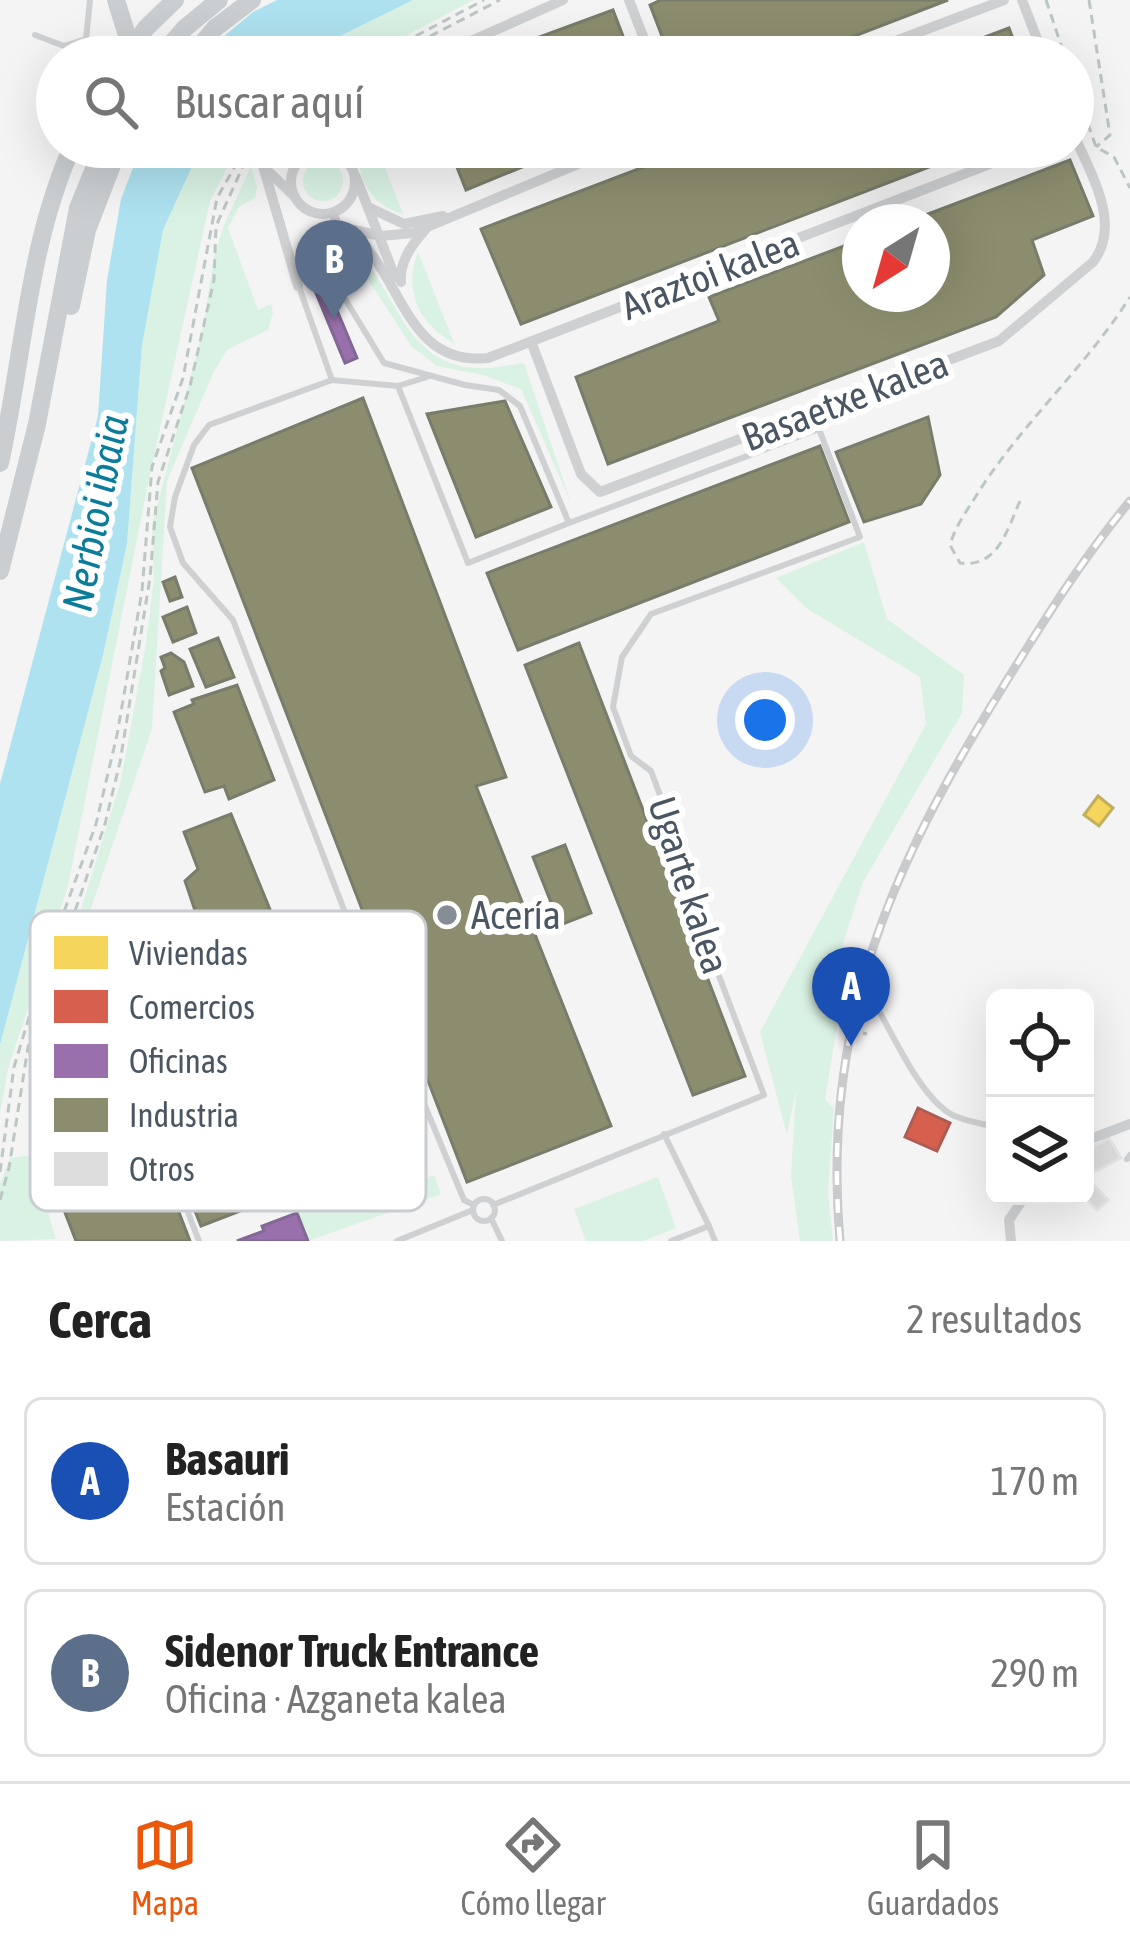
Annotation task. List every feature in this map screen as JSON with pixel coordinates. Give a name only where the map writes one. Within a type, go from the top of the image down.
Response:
[{"type":"main road","points":[[116,0],[124,36]]},
{"type":"main road","points":[[140,36],[175,0]]},
{"type":"main road","points":[[178,36],[219,0]]},
{"type":"main road","points":[[208,36],[251,0]]},
{"type":"main road","points":[[0,463],[42,237],[64,168]]},
{"type":"main road","points":[[26,478],[69,242],[94,168]]},
{"type":"main road","points":[[0,572],[63,342],[87,230],[110,168]]},
{"type":"street","points":[[475,36],[563,0]]},
{"type":"street","points":[[629,0],[643,36]]},
{"type":"street","points":[[909,36],[1004,0]]},
{"type":"street","points":[[1022,0],[1036,36]]},
{"type":"street","points":[[264,168],[298,286]]},
{"type":"street","points":[[265,168],[311,212],[335,219],[377,257],[403,303]]},
{"type":"street","points":[[294,168],[291,188],[295,198]]},
{"type":"street","points":[[352,168],[403,303]]},
{"type":"street","points":[[350,231],[381,236],[426,229],[568,168]]},
{"type":"street","name":"Araztoi kalea","points":[[403,303],[433,346],[461,359],[488,358],[980,168]]},
{"type":"street","name":"Basaetxe kalea","points":[[532,344],[581,474],[600,492],[999,341],[1093,262],[1105,246],[1108,222],[1087,168]]},
{"type":"street","points":[[330,274],[328,256],[335,219],[353,194],[355,176]]},
{"type":"street","points":[[369,208],[404,224],[464,211]]},
{"type":"street","points":[[403,303],[400,272],[426,229]]},
{"type":"street","points":[[1094,1138],[1130,1125]]},
{"type":"street","points":[[1011,1241],[1009,1220],[1019,1205]]},
{"type":"lane","points":[[86,36],[90,0]]},
{"type":"lane","points":[[330,274],[384,363],[499,390],[520,406],[569,523]]},
{"type":"lane","points":[[298,286],[332,380]]},
{"type":"lane","points":[[344,911],[233,620],[183,563],[170,527],[194,445],[209,425],[332,380],[398,386],[430,376]]},
{"type":"lane","name":"Ugarte kalea","points":[[397,1241],[482,1200],[493,1205],[764,1095],[680,870],[682,854],[658,791],[650,771],[632,756],[614,707],[622,657],[651,614],[860,537],[819,429],[468,563],[398,386]]},
{"type":"lane","points":[[872,1006],[912,1070],[944,1108],[986,1124]]},
{"type":"lane","points":[[426,1108],[464,1200],[481,1221],[491,1218]]},
{"type":"lane","points":[[664,1134],[715,1241]]},
{"type":"lane","points":[[493,1205],[491,1218],[502,1241]]},
{"type":"lane","points":[[187,1211],[199,1241]]},
{"type":"lane","points":[[670,1241],[709,1226]]},
{"type":"lane","points":[[697,1231],[701,1241]]},
{"type":"path","points":[[416,36],[484,0]]},
{"type":"path","points":[[431,36],[500,0]]},
{"type":"path","points":[[1046,0],[1058,36]]},
{"type":"path","points":[[1089,0],[1110,135],[1096,147]]},
{"type":"path","points":[[1094,141],[1114,157],[1130,188]]},
{"type":"path","points":[[64,911],[90,842],[117,735],[142,590],[152,467],[183,377],[217,198],[238,168]]},
{"type":"path","points":[[75,911],[120,763],[150,578],[158,482],[190,386],[214,280],[216,226],[242,168]]},
{"type":"path","points":[[1020,501],[989,558],[977,565],[960,563],[950,545],[953,533],[987,478],[1130,297]]},
{"type":"path","points":[[0,1172],[14,1067],[30,1014]]},
{"type":"path","points":[[0,1200],[30,1041]]},
{"type":"green space","points":[[413,0],[473,0],[405,36],[340,36]]},
{"type":"green space","points":[[191,168],[227,168],[210,201],[68,886],[60,911],[35,911],[127,544],[142,345],[163,230]]},
{"type":"green space","points":[[252,168],[255,198],[239,207],[228,228],[258,310],[271,304],[273,313],[268,330],[227,350],[167,481],[152,729],[90,911],[80,911],[121,780],[154,579],[152,526],[202,334],[224,225]]},
{"type":"green space","points":[[308,168],[338,168],[341,189],[331,199],[315,199],[305,189]]},
{"type":"green space","points":[[385,168],[403,214],[374,197],[360,170]]},
{"type":"green space","points":[[342,237],[360,254],[414,336],[430,352],[451,363],[477,368],[524,363],[571,503],[521,389],[437,366],[411,346],[361,268],[337,277]]},
{"type":"green space","points":[[418,252],[454,343],[432,327],[417,305],[412,280]]},
{"type":"green space","points":[[864,542],[887,619],[964,675],[962,713],[863,882],[820,1014],[838,1019],[825,1100],[834,1108],[828,1192],[833,1241],[800,1241],[791,1176],[796,1090],[787,1135],[760,1032],[926,724],[920,677],[806,608],[776,578]]},
{"type":"green space","points":[[30,931],[30,1002],[8,1069],[0,1113],[0,1045]]},
{"type":"green space","points":[[30,1155],[30,1211],[48,1211],[56,1239],[0,1241],[0,1184],[10,1158]]},
{"type":"green space","points":[[434,1175],[441,1194],[426,1199],[426,1178]]},
{"type":"green space","points":[[658,1177],[676,1228],[643,1241],[586,1241],[574,1209]]},
{"type":"green space","points":[[297,1211],[393,1211],[308,1241]]},
{"type":"water","points":[[277,0],[413,0],[340,36],[224,36],[253,12]]},
{"type":"water","name":"Nerbioi ibaia","points":[[133,168],[191,168],[163,230],[142,345],[127,544],[103,655],[35,911],[30,911],[30,931],[0,1045],[0,784],[98,416],[107,280],[121,199]]},
{"type":"building: Viviendas","points":[[1098,796],[1113,808],[1099,826],[1084,815]]},
{"type":"building: Comercios","points":[[918,1108],[950,1123],[937,1151],[905,1137]]},
{"type":"building: Oficinas","points":[[323,277],[357,358],[345,363],[311,281]]},
{"type":"building: Oficinas","points":[[297,1213],[308,1241],[237,1241],[264,1231],[262,1226]]},
{"type":"building: Industria","points":[[661,0],[948,0],[855,36],[662,36],[650,5]]},
{"type":"building: Industria","points":[[613,10],[623,36],[542,36]]},
{"type":"building: Industria","points":[[1009,28],[1012,36],[988,36]]},
{"type":"building: Industria","points":[[457,168],[520,168],[466,190]]},
{"type":"building: Industria","points":[[641,168],[926,168],[521,324],[481,229]]},
{"type":"building: Industria","points":[[1049,168],[1073,168],[1093,216],[1032,240],[1044,275],[996,317],[608,464],[576,377],[719,321],[709,297],[842,247],[842,312],[950,312],[950,206]]},
{"type":"building: Industria","name":"Acería","points":[[363,398],[506,777],[476,786],[611,1126],[467,1182],[426,1076],[426,911],[363,911],[192,468]]},
{"type":"building: Industria","points":[[505,401],[551,507],[476,537],[427,414]]},
{"type":"building: Industria","points":[[928,417],[940,475],[921,504],[864,522],[836,452]]},
{"type":"building: Industria","points":[[820,446],[849,522],[518,650],[487,573]]},
{"type":"building: Industria","points":[[175,577],[182,597],[170,601],[163,582]]},
{"type":"building: Industria","points":[[187,607],[196,633],[173,642],[163,617]]},
{"type":"building: Industria","points":[[218,638],[234,677],[206,687],[190,649]]},
{"type":"building: Industria","points":[[579,643],[745,1076],[693,1095],[525,665]]},
{"type":"building: Industria","points":[[171,653],[184,662],[193,686],[169,695],[161,657]]},
{"type":"building: Industria","points":[[237,685],[274,780],[229,799],[224,786],[205,792],[174,712],[194,704],[192,700]]},
{"type":"building: Industria","points":[[231,814],[271,911],[195,911],[185,881],[198,869],[184,832]]},
{"type":"building: Industria","points":[[565,845],[591,913],[560,925],[533,857]]},
{"type":"building: Industria","points":[[64,1211],[178,1211],[190,1241],[76,1241]]},
{"type":"building: Industria","points":[[195,1211],[240,1211],[201,1226]]},
{"type":"building: Otros","points":[[1109,1138],[1121,1158],[1094,1172],[1094,1146]]},
{"type":"building: Otros","points":[[1094,1185],[1108,1200],[1097,1210],[1092,1205]]},
{"type":"railway","points":[[840,1241],[837,1163],[853,1019],[896,886],[926,821],[1001,690],[1079,569],[1130,501]]},
{"type":"place","name":"Sidenor Truck Entrance","points":[[334,319]]},
{"type":"place","name":"Acería","points":[[447,915]]},
{"type":"place","name":"Basauri","points":[[851,1046]]}]
